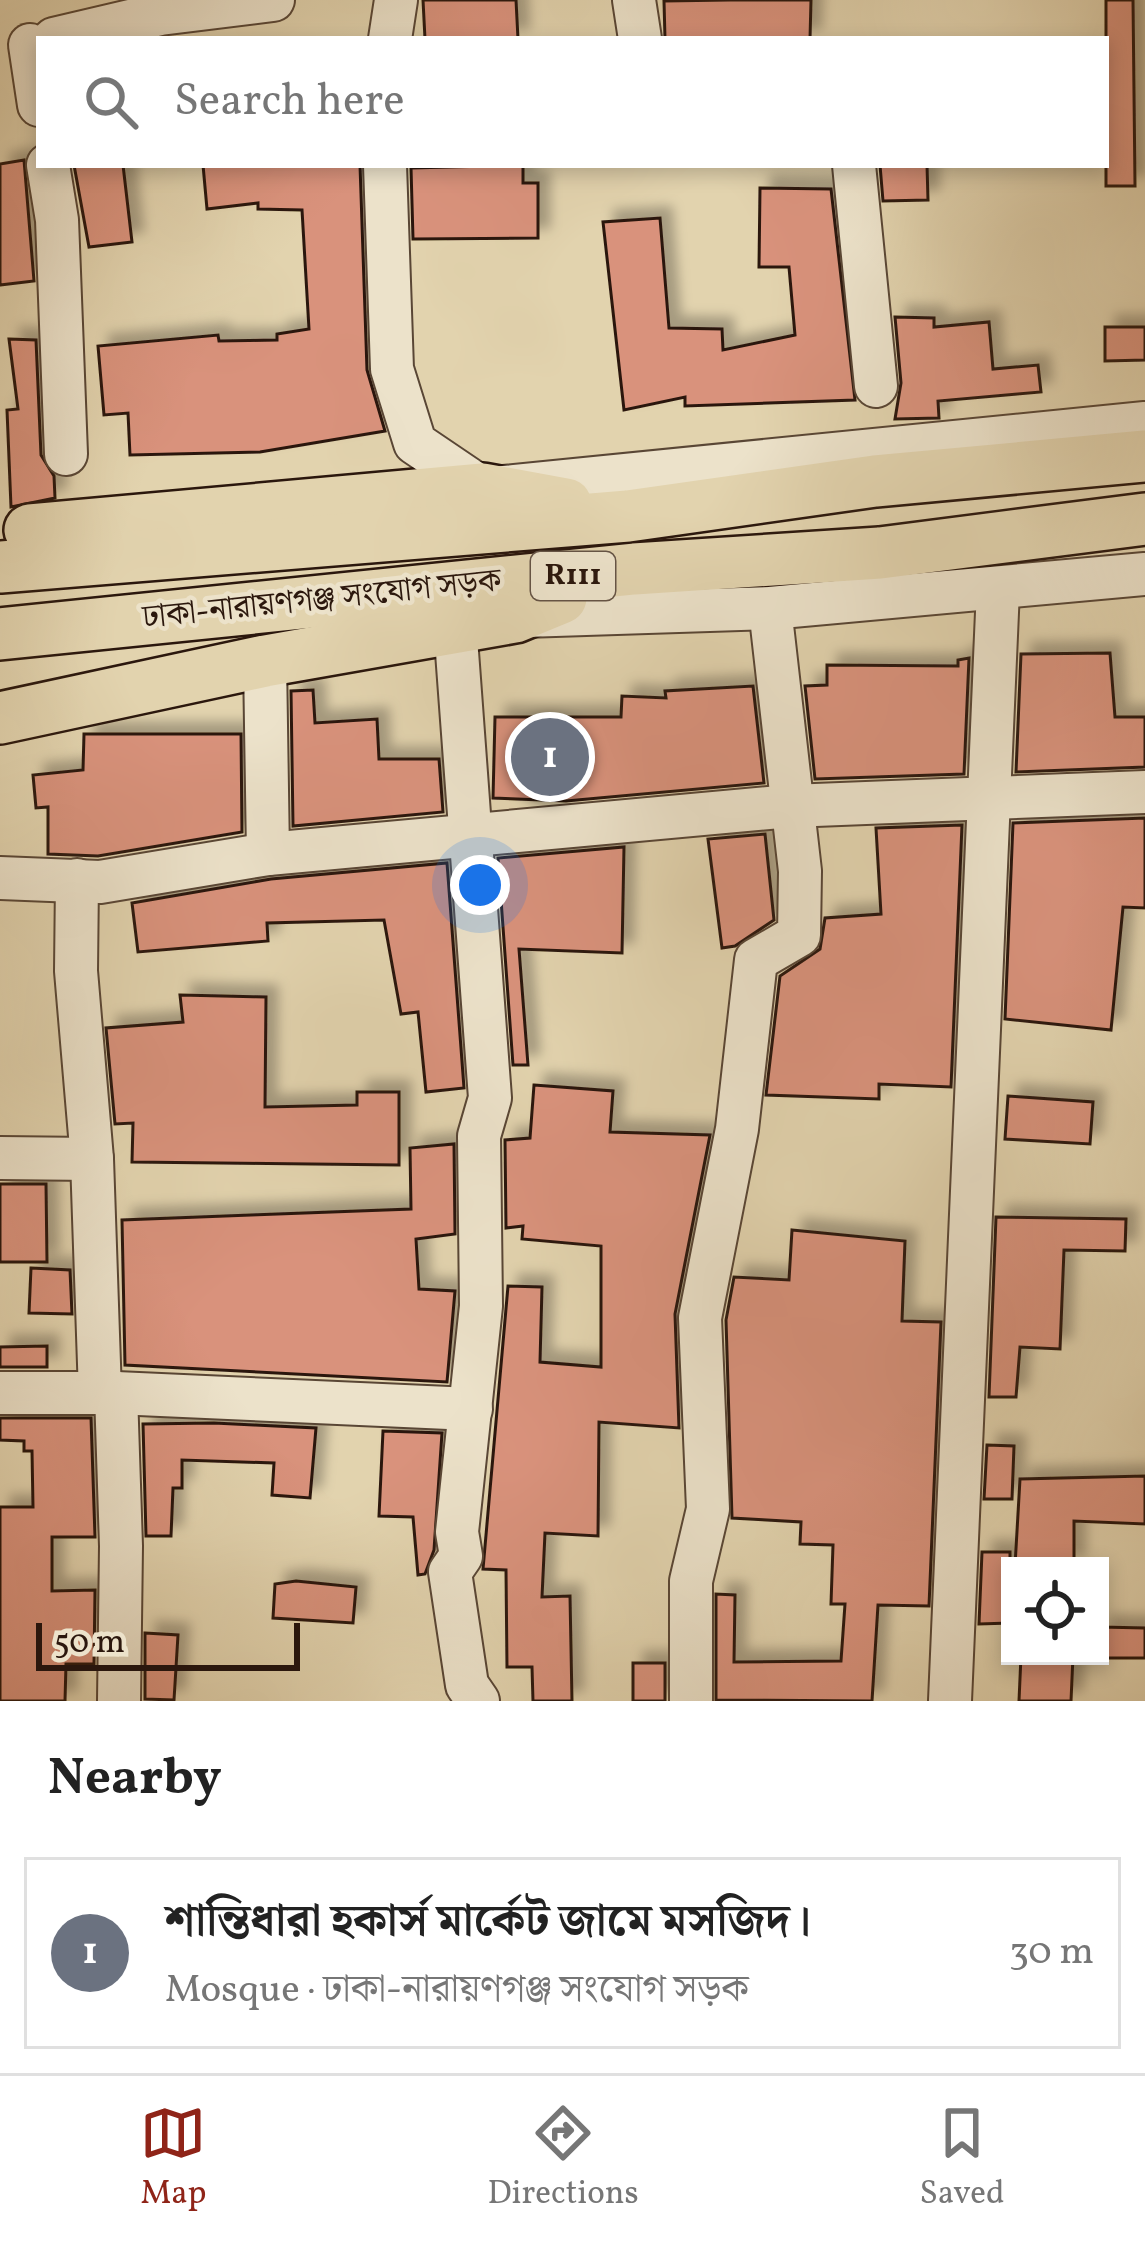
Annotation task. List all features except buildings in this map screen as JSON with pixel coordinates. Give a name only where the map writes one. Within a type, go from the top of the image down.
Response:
[{"type":"main road","name":"ঢাকা-নারায়ণগঞ্জ সংযোগ সড়ক","points":[[0,566],[628,516],[875,481],[1145,456]]},
{"type":"main road","name":"R111","points":[[0,533],[483,489],[628,516]]},
{"type":"main road","name":"ঢাকা-নারায়ণগঞ্জ সংযোগ সড়ক","points":[[0,634],[634,569],[880,553],[1145,519]]},
{"type":"main road","name":"R111","points":[[0,718],[265,661],[515,617],[634,569]]},
{"type":"street","points":[[390,36],[396,0]]},
{"type":"street","points":[[634,0],[640,36]]},
{"type":"street","points":[[68,36],[160,14],[256,1]]},
{"type":"street","points":[[31,45],[36,82]]},
{"type":"street","points":[[48,168],[62,313],[65,454]]},
{"type":"street","points":[[385,168],[392,369],[415,443],[483,489],[1145,423]]},
{"type":"street","points":[[854,168],[876,386]]},
{"type":"street","points":[[515,617],[770,608],[1145,574]]},
{"type":"street","points":[[950,1701],[998,590]]},
{"type":"street","points":[[691,1701],[692,1581],[708,1509],[700,1318],[737,1130],[756,960],[799,935],[800,871],[770,608]]},
{"type":"street","points":[[455,625],[490,1098],[478,1136],[481,1306],[457,1532],[461,1556],[451,1572],[467,1685],[478,1701]]},
{"type":"street","points":[[265,661],[268,854]]},
{"type":"street","points":[[0,878],[100,882],[268,854],[790,806],[1145,792]]},
{"type":"street","points":[[77,880],[76,971],[122,1546],[118,1701]]},
{"type":"street","points":[[0,1158],[92,1159]]},
{"type":"street","points":[[0,1393],[108,1393],[471,1409]]},
{"type":"place","name":"শান্তিধারা হকার্স মার্কেট জামে মসজিদ।","points":[[550,757]]}]
